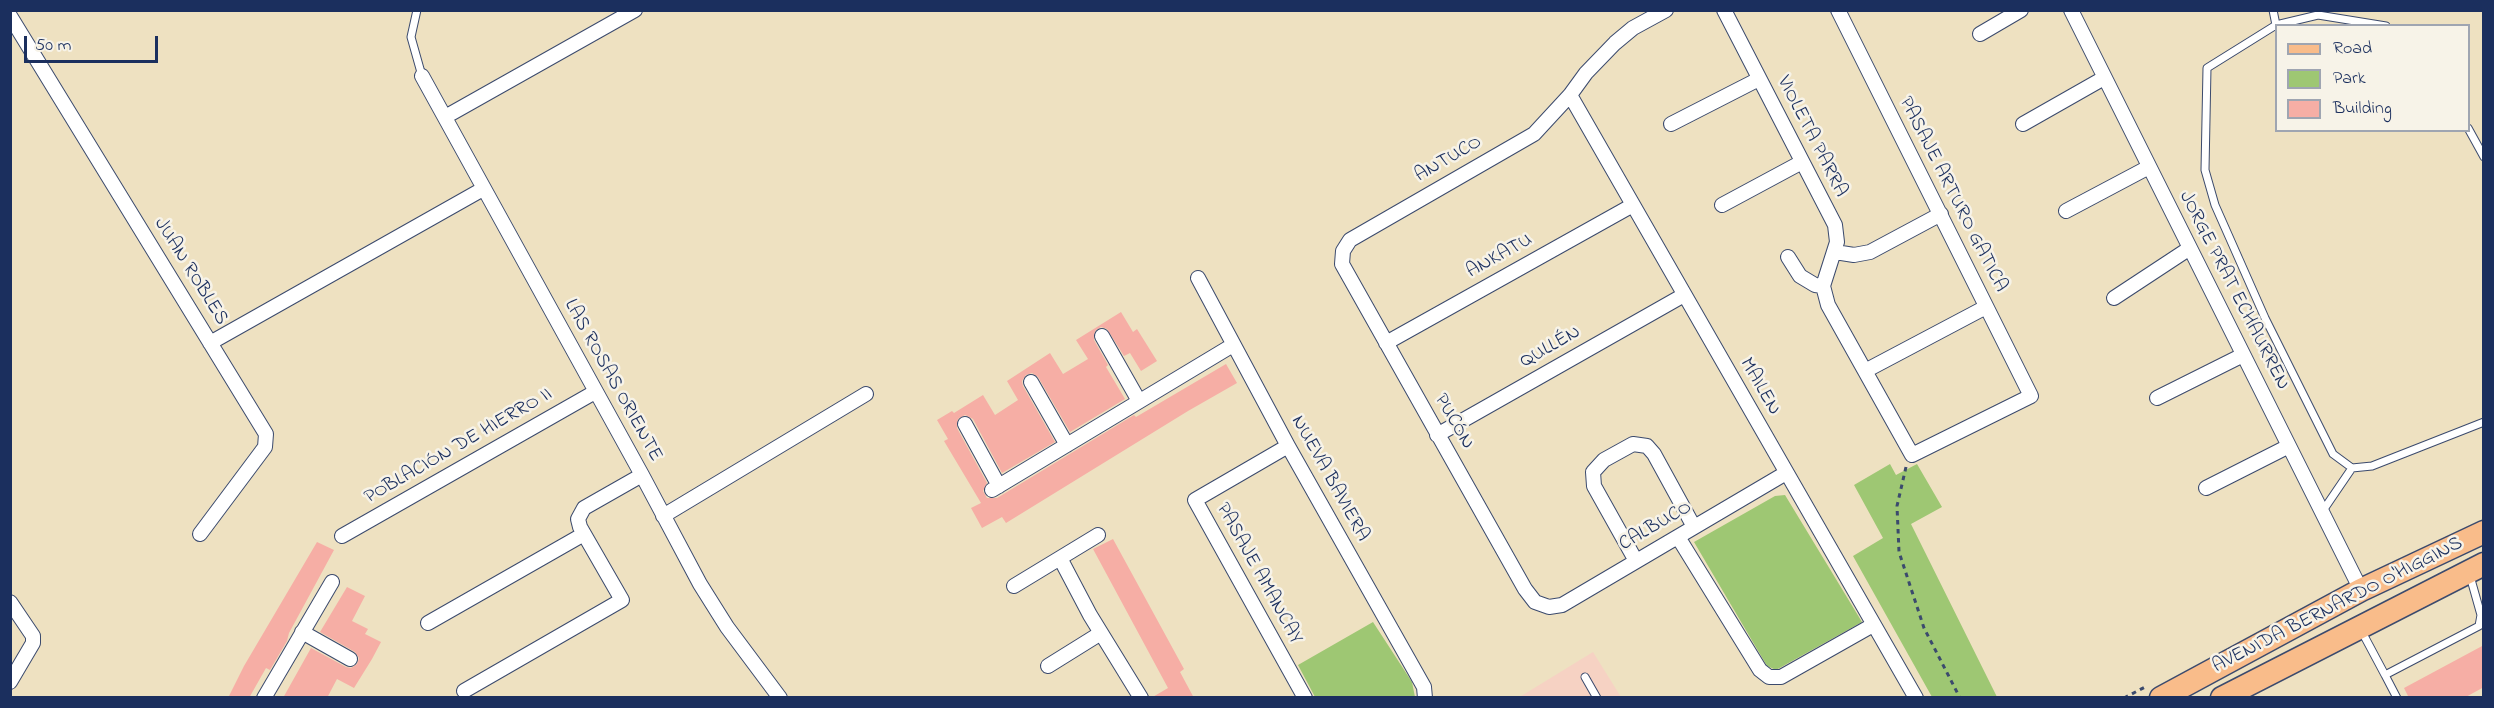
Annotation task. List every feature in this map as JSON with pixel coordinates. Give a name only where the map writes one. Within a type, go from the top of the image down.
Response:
[{"type":"main road","name":"AVENIDA BERNARDO O'HIGGINS","points":[[2161,698],[2361,590],[2484,532]]},
{"type":"main road","name":"AVENIDA BERNARDO O'HIGGINS","points":[[2222,698],[2476,568]]},
{"type":"main road","points":[[2361,590],[2373,602],[2387,604],[2433,581],[2446,583]]},
{"type":"main road","points":[[2265,676],[2274,662],[2345,625],[2356,612],[2361,590]]},
{"type":"street","points":[[445,117],[635,10]]},
{"type":"street","name":"ANTUCO","points":[[1343,251],[1350,240],[1356,236],[1534,134],[1570,95],[1586,73],[1616,43],[1633,28],[1666,10]]},
{"type":"street","name":"VIOLETA PARRA","points":[[1724,10],[1835,225],[1837,242],[1823,286]]},
{"type":"street","name":"PASAJE ARTURO GATICA","points":[[1838,10],[2031,396],[1912,455]]},
{"type":"street","points":[[1980,34],[2021,10]]},
{"type":"street","name":"JORGE PRAT ECHAURREN","points":[[2071,10],[2361,590]]},
{"type":"street","name":"JUAN ROBLES","points":[[10,16],[210,343],[483,189]]},
{"type":"street","name":"LAS ROSAS ORIENTE","points":[[422,76],[717,612],[780,698]]},
{"type":"street","points":[[2023,124],[2104,78]]},
{"type":"street","points":[[1671,124],[1759,79]]},
{"type":"street","name":"MAILEN","points":[[1570,95],[1916,698]]},
{"type":"street","points":[[1722,205],[1802,162]]},
{"type":"street","points":[[2066,211],[2149,167]]},
{"type":"street","name":"ANKATU","points":[[1386,343],[1633,205]]},
{"type":"street","points":[[1835,252],[1854,255],[1870,252],[1941,214]]},
{"type":"street","points":[[2114,298],[2190,248]]},
{"type":"street","name":"PUCÓN","points":[[1343,251],[1344,270],[1437,435],[1529,596],[1543,605]]},
{"type":"street","points":[[1788,257],[1800,276],[1815,285],[1823,286],[1828,305],[1912,455]]},
{"type":"street","name":"NUEVA BAVIERA","points":[[1198,278],[1288,446],[1424,687],[1425,698]]},
{"type":"street","name":"QULLÉN","points":[[1437,435],[1684,295]]},
{"type":"street","points":[[1865,371],[1986,307]]},
{"type":"street","points":[[1102,336],[1139,401]]},
{"type":"street","points":[[200,534],[265,447],[266,440],[266,434],[210,343]]},
{"type":"street","points":[[965,424],[995,488],[1233,345]]},
{"type":"street","points":[[2157,398],[2243,355]]},
{"type":"street","points":[[1031,382],[1067,445]]},
{"type":"street","name":"POBLACIÓN DE HIERRO II","points":[[342,536],[595,393]]},
{"type":"street","points":[[663,516],[866,394]]},
{"type":"street","points":[[1636,561],[1594,486],[1593,477],[1599,463],[1629,445],[1638,443],[1647,446],[1654,454],[1694,527]]},
{"type":"street","name":"PASAJE AMANCAY","points":[[1288,446],[1195,500],[1305,698]]},
{"type":"street","points":[[2206,488],[2289,446]]},
{"type":"street","name":"CALBUCO","points":[[1543,605],[1562,605],[1786,473]]},
{"type":"street","points":[[464,691],[622,600],[584,534],[578,519],[584,508],[642,475]]},
{"type":"street","points":[[428,623],[584,534]]},
{"type":"street","points":[[1014,586],[1098,535]]},
{"type":"street","points":[[1678,537],[1760,670],[1769,677],[1781,677],[1874,625]]},
{"type":"street","points":[[1060,558],[1101,633],[1141,698]]},
{"type":"street","points":[[264,698],[332,582]]},
{"type":"street","points":[[10,602],[33,636],[33,643],[10,682]]},
{"type":"street","points":[[302,632],[350,659]]},
{"type":"street","points":[[1048,666],[1101,633]]},
{"type":"lane","points":[[417,10],[411,37],[422,76]]},
{"type":"lane","points":[[2280,24],[2318,15],[2374,24]]},
{"type":"lane","points":[[2275,26],[2207,68],[2205,170],[2215,205],[2265,318],[2327,444],[2333,454],[2352,468],[2372,466],[2484,422]]},
{"type":"lane","points":[[2470,130],[2484,157]]},
{"type":"lane","points":[[2322,512],[2352,468]]},
{"type":"lane","points":[[2385,675],[2479,626],[2481,615],[2476,568]]},
{"type":"lane","points":[[2360,628],[2397,698]]},
{"type":"lane","points":[[1585,676],[1597,698]]},
{"type":"path","points":[[1912,455],[1905,471],[1897,506],[1899,552],[1924,628],[1960,698]]},
{"type":"shaded area","points":[[1593,652],[1621,697],[1518,698]]},
{"type":"green space","points":[[1890,464],[1896,475],[1917,464],[1942,507],[1911,524],[1997,697],[1932,697],[1853,556],[1883,538],[1854,485]]},
{"type":"green space","points":[[1785,495],[1862,622],[1776,670],[1767,666],[1694,542],[1775,496]]},
{"type":"green space","points":[[1373,622],[1412,682],[1415,697],[1315,697],[1298,665]]},
{"type":"building","points":[[1121,312],[1133,332],[1137,329],[1157,361],[1141,371],[1130,353],[1124,356],[1107,329],[1101,327],[1095,331],[1094,340],[1108,365],[1106,367],[1125,399],[1070,432],[1038,377],[1032,373],[1026,375],[1022,381],[1023,386],[1055,442],[1002,473],[973,419],[965,415],[958,419],[957,428],[987,483],[983,491],[987,498],[997,498],[1134,415],[1136,417],[1226,364],[1237,383],[1006,523],[1002,517],[982,528],[971,508],[981,503],[944,441],[948,439],[937,420],[952,411],[954,413],[983,395],[995,415],[1018,400],[1007,381],[1050,353],[1063,374],[1088,359],[1076,340]]},
{"type":"building","points":[[1113,539],[1184,669],[1180,672],[1194,698],[1151,698],[1168,688],[1093,549]]},
{"type":"building","points":[[317,542],[334,550],[289,633],[287,641],[270,670],[266,668],[249,698],[228,698],[244,666]]},
{"type":"building","points":[[347,587],[365,596],[352,621],[368,629],[365,634],[381,642],[372,659],[354,688],[337,679],[327,698],[283,698],[311,648],[346,667],[351,668],[357,664],[359,658],[355,652],[320,632]]},
{"type":"building","points":[[2484,645],[2484,687],[2464,698],[2409,698],[2404,688]]}]
